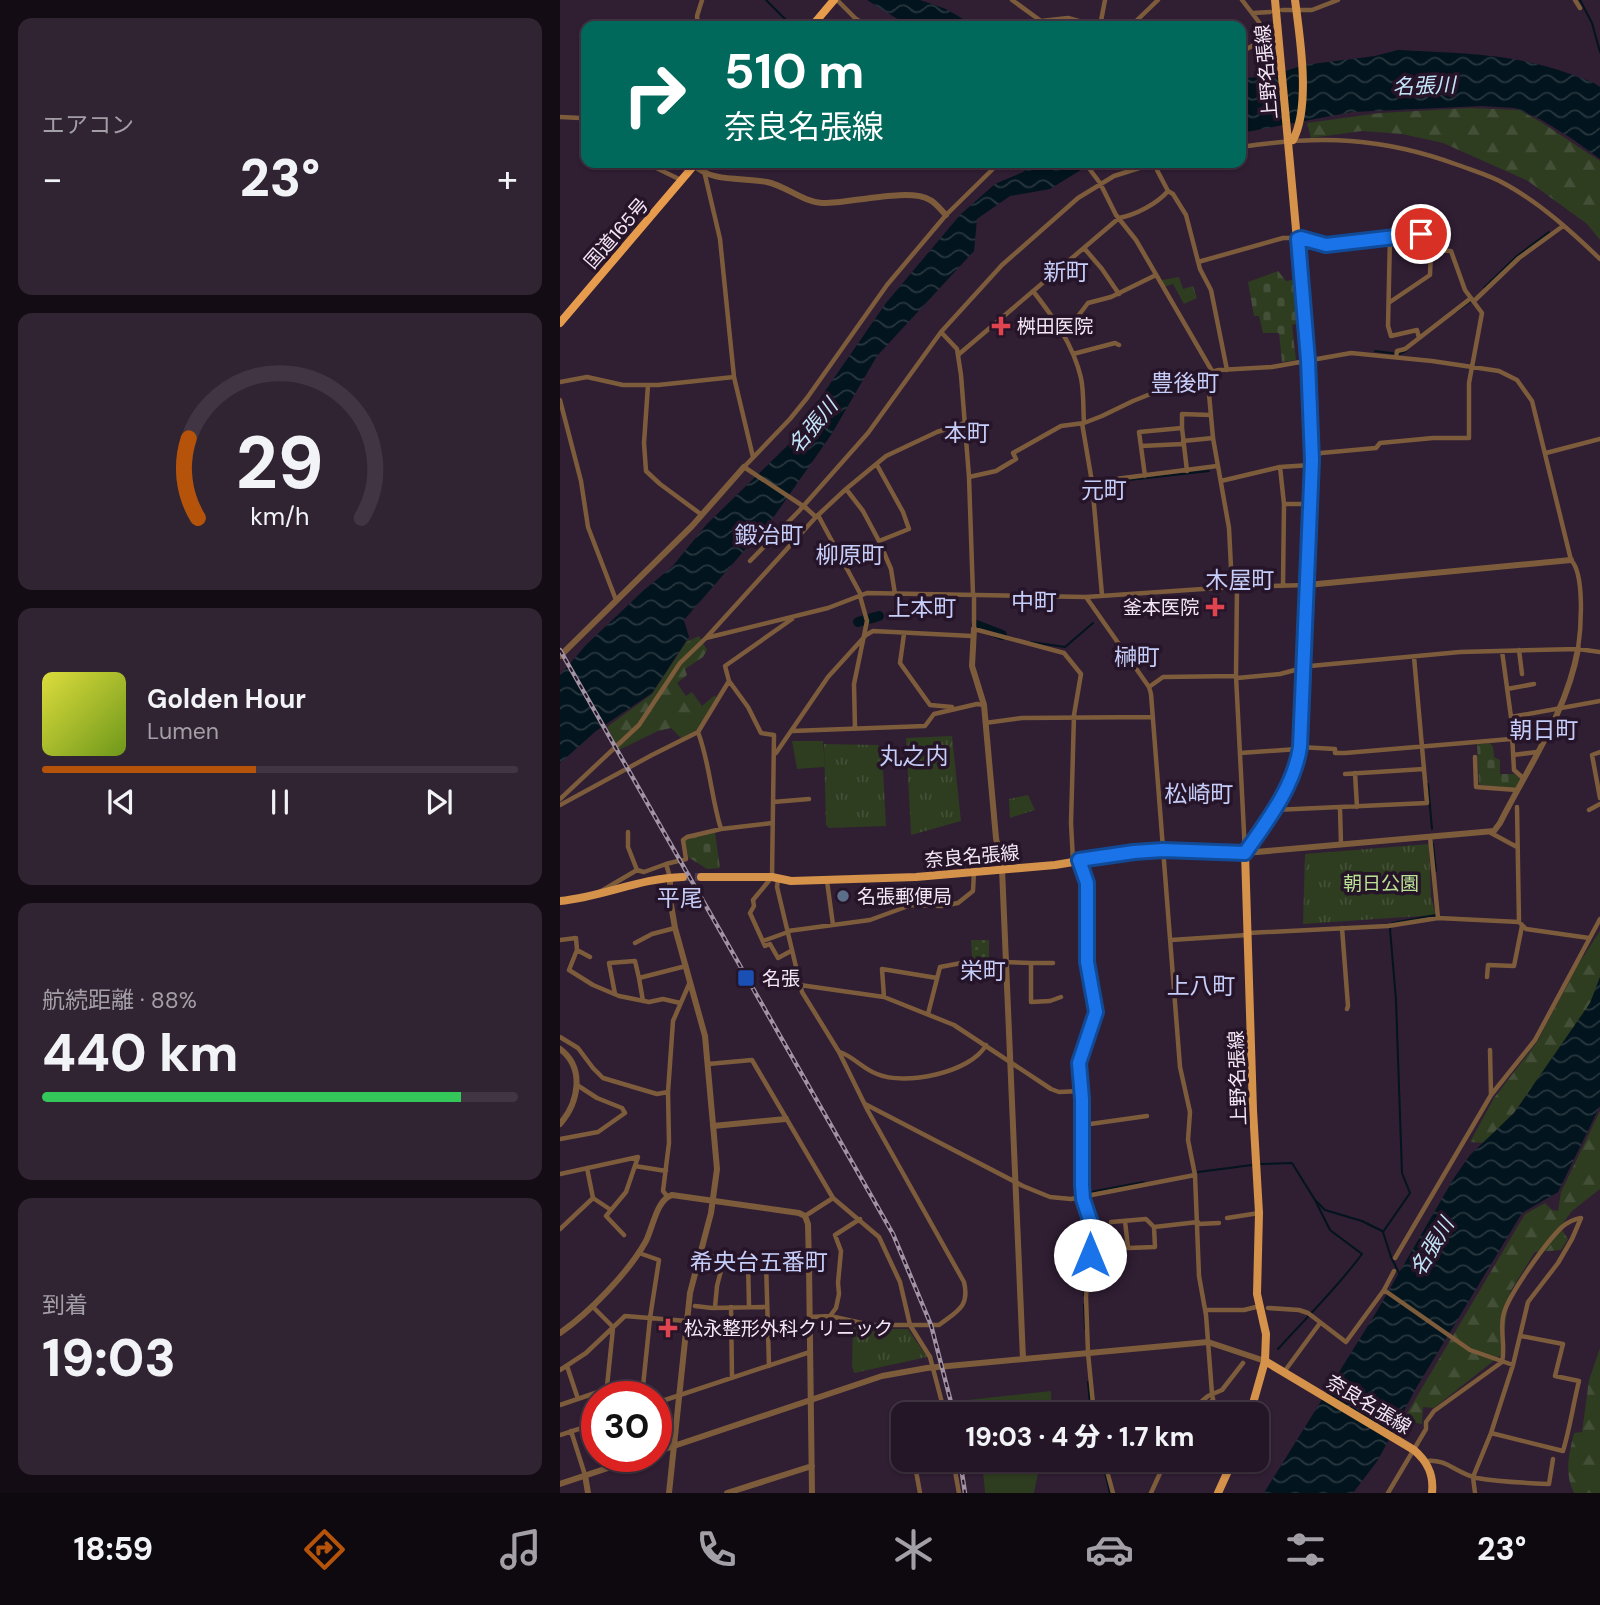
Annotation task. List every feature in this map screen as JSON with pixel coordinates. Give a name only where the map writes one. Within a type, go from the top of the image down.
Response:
[{"type":"highway","points":[[817,21],[836,0]]},
{"type":"highway","name":"国道165号","points":[[560,323],[563,313],[692,168]]},
{"type":"main road","name":"上野名張線","points":[[1275,0],[1290,140],[1308,360],[1312,463],[1307,585]]},
{"type":"main road","points":[[1290,140],[1298,131],[1302,91],[1303,58],[1295,0]]},
{"type":"main road","points":[[1245,853],[1274,810],[1293,774],[1299,748],[1307,585]]},
{"type":"main road","name":"奈良名張線","points":[[701,877],[827,880],[916,877],[1076,861],[1134,852],[1163,850],[1245,853]]},
{"type":"main road","name":"上野名張線","points":[[1245,853],[1259,1213],[1257,1294],[1264,1307],[1266,1334],[1265,1362],[1253,1402]]},
{"type":"main road","points":[[560,901],[595,896],[654,878],[683,877]]},
{"type":"main road","name":"奈良名張線","points":[[1265,1362],[1413,1449],[1425,1461]]},
{"type":"main road","points":[[1425,1461],[1432,1474],[1432,1493]]},
{"type":"main road","points":[[1218,1493],[1228,1472]]},
{"type":"street","points":[[698,21],[702,0]]},
{"type":"street","points":[[836,0],[859,21]]},
{"type":"street","points":[[1012,0],[1041,21],[1068,18],[1079,21]]},
{"type":"street","points":[[1099,21],[1105,0]]},
{"type":"street","points":[[1136,21],[1158,0]]},
{"type":"street","points":[[1241,0],[1265,30],[1267,38],[1246,49]]},
{"type":"street","points":[[1282,10],[1312,10],[1338,0]]},
{"type":"street","points":[[1576,0],[1580,8]]},
{"type":"street","points":[[1253,13],[1270,12]]},
{"type":"street","points":[[560,117],[581,118]]},
{"type":"street","points":[[1246,146],[1290,140],[1340,139],[1423,152],[1506,184],[1563,226],[1600,259]]},
{"type":"street","points":[[657,168],[682,180]]},
{"type":"street","points":[[699,168],[705,175],[720,239],[734,377],[754,457]]},
{"type":"street","points":[[560,656],[703,515],[790,419],[887,285],[946,215],[994,168]]},
{"type":"street","points":[[1090,168],[1119,218],[1136,240],[1209,372],[1210,415],[1229,528],[1234,587],[1245,853],[1490,832],[1518,847]]},
{"type":"street","points":[[750,561],[799,511],[868,433],[941,332],[1002,265],[1099,181],[1140,168]]},
{"type":"street","points":[[1157,168],[1168,191],[1173,194],[1186,215],[1198,262],[1211,290],[1227,370]]},
{"type":"street","points":[[705,175],[769,182],[817,202],[831,203],[886,196],[925,197],[946,215]]},
{"type":"street","points":[[958,355],[1119,218],[1147,206],[1168,191]]},
{"type":"street","points":[[1396,354],[1473,299],[1519,258],[1563,226]]},
{"type":"street","points":[[1198,262],[1277,239],[1294,237],[1326,245],[1421,234],[1426,237],[1431,250],[1430,275],[1390,302]]},
{"type":"street","points":[[1390,237],[1388,326],[1391,336],[1417,330],[1419,338]]},
{"type":"street","points":[[1084,248],[1119,294]]},
{"type":"street","points":[[1221,481],[1280,467],[1312,463],[1321,453],[1376,448],[1381,443],[1469,438],[1468,398],[1471,366],[1482,316],[1465,290],[1451,251],[1431,250]]},
{"type":"street","points":[[1061,329],[1075,320],[1088,303],[1119,294],[1156,275]]},
{"type":"street","points":[[1032,292],[1061,329],[1081,379],[1083,423],[1092,482],[1102,595]]},
{"type":"street","points":[[941,332],[957,349],[958,355],[969,477],[974,595],[972,666],[984,705],[996,838],[1002,869],[1023,1359]]},
{"type":"street","points":[[1073,354],[1115,343],[1119,345]]},
{"type":"street","points":[[969,477],[996,471],[1016,459],[1013,453],[1061,426],[1083,423],[1209,372],[1272,366],[1351,353],[1396,354],[1499,371],[1517,380],[1532,401],[1571,560],[1575,564],[1579,589],[1578,649],[1572,678],[1560,709],[1500,823],[1490,832]]},
{"type":"street","points":[[560,382],[587,377],[623,386],[648,386],[734,377]]},
{"type":"street","points":[[648,386],[644,443],[646,471],[703,515]]},
{"type":"street","points":[[560,400],[581,481],[588,527],[616,600]]},
{"type":"street","points":[[1187,471],[1182,414],[1210,415]]},
{"type":"street","points":[[560,799],[639,725],[680,663],[846,489],[886,456],[937,432],[965,423]]},
{"type":"street","points":[[1144,476],[1139,432],[1182,428]]},
{"type":"street","points":[[1140,446],[1213,438]]},
{"type":"street","points":[[1546,453],[1600,439]]},
{"type":"street","points":[[877,464],[909,529],[879,541]]},
{"type":"street","points":[[1092,482],[1217,466]]},
{"type":"street","points":[[1280,467],[1284,505],[1283,586]]},
{"type":"street","points":[[745,468],[818,517],[860,595],[867,619],[866,635],[854,684],[855,729]]},
{"type":"street","points":[[846,489],[863,511],[879,541],[891,569],[895,594]]},
{"type":"street","points":[[1284,505],[1311,504]]},
{"type":"street","points":[[706,638],[832,607],[867,593],[1086,597],[1307,585],[1571,560]]},
{"type":"street","points":[[1086,597],[1149,687],[1180,1066],[1190,1112],[1189,1148],[1195,1174],[1199,1276],[1206,1310],[1214,1402]]},
{"type":"street","points":[[792,618],[725,666],[729,681],[748,707],[761,733],[774,733],[776,754],[772,823],[775,878],[800,985],[839,1052],[966,1289],[963,1306],[939,1325],[871,1325],[830,1316],[810,1317]]},
{"type":"street","points":[[776,754],[828,677],[866,635],[873,631],[901,631],[904,634],[973,628],[989,631],[1055,648],[1064,653],[1081,674],[1074,719],[1071,822],[1076,861],[1087,883],[1087,962],[1096,1012],[1080,1055],[1082,1195],[1091,1223],[1086,1297],[1087,1353],[1093,1402]]},
{"type":"street","points":[[904,634],[900,663],[909,679],[930,705],[959,708]]},
{"type":"street","points":[[1149,687],[1163,677],[1280,674],[1303,668],[1415,657],[1519,650],[1578,649],[1600,652]]},
{"type":"street","points":[[1519,650],[1522,674]]},
{"type":"street","points":[[1502,651],[1511,717],[1514,770],[1523,778]]},
{"type":"street","points":[[1274,810],[1427,803],[1415,657]]},
{"type":"street","points":[[560,806],[698,732],[729,681]]},
{"type":"street","points":[[1507,689],[1534,684]]},
{"type":"street","points":[[1511,717],[1600,701]]},
{"type":"street","points":[[791,731],[925,726],[934,713],[984,705]]},
{"type":"street","points":[[985,723],[1022,718],[1153,717]]},
{"type":"street","points":[[698,732],[706,754],[711,794],[720,829]]},
{"type":"street","points":[[1240,753],[1299,748],[1335,749],[1335,753],[1345,753],[1511,739]]},
{"type":"street","points":[[1513,755],[1537,752]]},
{"type":"street","points":[[1600,752],[1592,755],[1600,798]]},
{"type":"street","points":[[1475,757],[1476,787],[1517,790]]},
{"type":"street","points":[[1345,774],[1424,769]]},
{"type":"street","points":[[1355,773],[1357,807]]},
{"type":"street","points":[[774,802],[809,799]]},
{"type":"street","points":[[1589,810],[1600,804]]},
{"type":"street","points":[[1514,966],[1520,924],[1517,807]]},
{"type":"street","points":[[1340,808],[1341,846]]},
{"type":"street","points":[[595,896],[601,889],[637,870],[644,872],[687,859],[682,840],[687,837],[720,829],[747,828],[772,823]]},
{"type":"street","points":[[628,832],[628,847],[637,870]]},
{"type":"street","points":[[1430,837],[1438,916]]},
{"type":"street","points":[[666,864],[670,877],[670,899],[675,928],[705,1036],[717,1169],[714,1201],[690,1293],[669,1493]]},
{"type":"street","points":[[763,942],[788,932],[870,920],[911,905],[942,906],[958,902],[973,891],[974,871]]},
{"type":"street","points":[[775,878],[753,900],[754,906],[750,913],[765,946],[770,944],[778,958],[792,951]]},
{"type":"street","points":[[827,880],[833,925]]},
{"type":"street","points":[[1171,940],[1391,926],[1438,916],[1520,924],[1532,930],[1589,939]]},
{"type":"street","points":[[1395,1258],[1491,1095],[1535,1040],[1600,919]]},
{"type":"street","points":[[635,943],[652,934],[675,928]]},
{"type":"street","points":[[1342,929],[1348,1006],[1346,1009]]},
{"type":"street","points":[[560,940],[576,938],[577,950],[569,970],[593,985],[643,1001],[663,999],[680,1003]]},
{"type":"street","points":[[577,950],[590,957]]},
{"type":"street","points":[[615,994],[610,963],[635,961],[643,1001]]},
{"type":"street","points":[[928,1014],[940,967],[972,961],[1053,963]]},
{"type":"street","points":[[1031,963],[1031,1004],[1061,997]]},
{"type":"street","points":[[1487,977],[1488,965],[1521,967]]},
{"type":"street","points":[[639,978],[686,966]]},
{"type":"street","points":[[884,997],[882,969],[937,978]]},
{"type":"street","points":[[667,1196],[663,1191],[669,1143],[668,1092],[673,1021],[690,981]]},
{"type":"street","points":[[800,985],[884,997],[964,1030],[1055,1091],[1081,1091]]},
{"type":"street","points":[[560,1037],[578,1048],[596,1072],[607,1079],[657,1094],[668,1092]]},
{"type":"street","points":[[839,1052],[875,1074],[903,1080],[951,1072],[982,1052],[986,1045]]},
{"type":"street","points":[[560,1049],[572,1062],[577,1085],[572,1107],[560,1124]]},
{"type":"street","points":[[1490,1050],[1491,1095]]},
{"type":"street","points":[[708,1064],[752,1060],[833,1198],[876,1233],[900,1282],[910,1325],[930,1357],[942,1402]]},
{"type":"street","points":[[560,1139],[598,1132],[625,1113],[622,1108],[597,1098],[577,1085]]},
{"type":"street","points":[[864,1103],[1050,1197],[1082,1195],[1195,1174]]},
{"type":"street","points":[[1083,1125],[1147,1116]]},
{"type":"street","points":[[713,1126],[786,1119]]},
{"type":"street","points":[[560,1174],[638,1157],[626,1192],[606,1216],[624,1235]]},
{"type":"street","points":[[635,1166],[666,1171]]},
{"type":"street","points":[[587,1168],[593,1198],[611,1211]]},
{"type":"street","points":[[560,1334],[622,1276],[639,1253],[661,1203],[667,1196],[799,1213],[805,1216],[808,1224],[812,1493]]},
{"type":"street","points":[[560,1228],[593,1198]]},
{"type":"street","points":[[805,1216],[833,1198]]},
{"type":"street","points":[[1227,1218],[1259,1213]]},
{"type":"street","points":[[1388,1493],[1434,1411],[1502,1362],[1505,1349],[1502,1320],[1505,1308],[1556,1233],[1567,1223],[1581,1218],[1558,1263],[1528,1302],[1513,1365],[1491,1433],[1473,1477],[1475,1493]]},
{"type":"street","points":[[830,1316],[836,1308],[839,1294],[841,1251],[835,1235],[860,1219]]},
{"type":"street","points":[[1111,1222],[1146,1219],[1154,1227],[1155,1247],[1128,1248],[1125,1221]]},
{"type":"street","points":[[1154,1227],[1219,1223]]},
{"type":"street","points":[[639,1253],[659,1260],[644,1381]]},
{"type":"street","points":[[699,1255],[809,1265]]},
{"type":"street","points":[[715,1307],[724,1259]]},
{"type":"street","points":[[748,1260],[749,1306]]},
{"type":"street","points":[[766,1262],[769,1366]]},
{"type":"street","points":[[1206,1310],[1264,1307],[1299,1310],[1346,1342],[1384,1290],[1394,1271]]},
{"type":"street","points":[[1384,1290],[1470,1350],[1513,1365]]},
{"type":"street","points":[[592,1306],[613,1327]]},
{"type":"street","points":[[695,1306],[767,1307]]},
{"type":"street","points":[[731,1307],[732,1378]]},
{"type":"street","points":[[560,1370],[597,1343],[625,1315],[688,1321]]},
{"type":"street","points":[[1284,1371],[1320,1323]]},
{"type":"street","points":[[608,1381],[613,1327]]},
{"type":"street","points":[[1491,1433],[1563,1451],[1579,1381],[1555,1376],[1563,1344],[1521,1336]]},
{"type":"street","points":[[673,1447],[882,1376],[927,1368],[1208,1342],[1265,1362]]},
{"type":"street","points":[[672,1398],[810,1352]]},
{"type":"street","points":[[1207,1402],[1224,1388],[1243,1363]]},
{"type":"street","points":[[567,1366],[578,1399]]},
{"type":"street","points":[[1205,1402],[1213,1397]]},
{"type":"street","points":[[560,1405],[581,1398]]},
{"type":"street","points":[[560,1435],[581,1428]]},
{"type":"street","points":[[571,1431],[588,1493]]},
{"type":"street","points":[[1425,1461],[1439,1460],[1473,1477],[1549,1483],[1553,1459]]},
{"type":"street","points":[[727,1493],[741,1491],[812,1466]]},
{"type":"street","points":[[560,1484],[594,1472]]},
{"type":"street","points":[[916,1472],[920,1493]]},
{"type":"street","points":[[955,1472],[958,1493]]},
{"type":"street","points":[[1107,1472],[1113,1493]]},
{"type":"street","points":[[1151,1493],[1161,1472]]},
{"type":"street","points":[[1225,1472],[1226,1476]]},
{"type":"green space","points":[[1469,108],[1519,110],[1600,161],[1600,240],[1587,224],[1528,181],[1443,143],[1402,134],[1362,131],[1311,138],[1307,123],[1380,113]]},
{"type":"green space","points":[[1278,271],[1286,281],[1296,279],[1301,323],[1292,325],[1296,360],[1282,362],[1279,333],[1263,333],[1259,316],[1254,316],[1248,282]]},
{"type":"green space","points":[[1179,277],[1183,289],[1193,286],[1197,298],[1184,304],[1173,284],[1164,287],[1162,280]]},
{"type":"green space","points":[[699,636],[707,650],[703,657],[685,669],[687,675],[677,683],[686,696],[692,692],[702,706],[715,695],[716,698],[697,730],[681,738],[671,728],[658,731],[619,750],[607,727],[652,694],[686,642]]},
{"type":"green space","points":[[952,736],[961,821],[911,835],[906,738]]},
{"type":"green space","points":[[792,741],[823,741],[825,767],[797,769]]},
{"type":"green space","points":[[1490,743],[1494,757],[1500,760],[1500,774],[1514,774],[1521,779],[1516,788],[1479,785],[1477,744]]},
{"type":"green space","points":[[824,744],[878,745],[882,750],[886,826],[829,828],[826,825]]},
{"type":"green space","points":[[1028,795],[1035,810],[1010,818],[1009,799]]},
{"type":"green space","points":[[715,832],[720,868],[707,869],[688,857],[685,842],[687,839]]},
{"type":"green space","name":"朝日公園","points":[[1429,844],[1431,897],[1436,915],[1303,924],[1305,854]]},
{"type":"green space","points":[[1600,931],[1600,977],[1591,1003],[1514,1113],[1484,1143],[1470,1142],[1494,1098],[1537,1042],[1577,966]]},
{"type":"green space","points":[[971,940],[989,940],[989,959],[972,959]]},
{"type":"green space","points":[[1600,1111],[1600,1189],[1572,1211],[1560,1227],[1568,1239],[1561,1250],[1535,1252],[1510,1292],[1501,1355],[1434,1408],[1423,1407],[1422,1424],[1411,1422],[1404,1432],[1400,1425],[1525,1214],[1545,1203],[1552,1210],[1558,1211],[1561,1192]]},
{"type":"green space","points":[[857,1325],[872,1329],[908,1329],[927,1357],[854,1373],[853,1328]]},
{"type":"green space","points":[[1600,1348],[1600,1493],[1574,1493],[1568,1471],[1570,1448],[1574,1433],[1582,1432],[1589,1380]]},
{"type":"green space","points":[[1051,1391],[1051,1402],[968,1402]]},
{"type":"green space","points":[[983,1472],[1039,1472],[1034,1493],[985,1493]]},
{"type":"water","points":[[867,0],[920,0],[946,9],[966,21],[901,21]]},
{"type":"water","name":"名張川","points":[[1398,50],[1474,54],[1520,60],[1594,83],[1600,87],[1600,159],[1540,119],[1515,108],[1481,106],[1352,112],[1246,132],[1246,78],[1276,74],[1304,65],[1375,56]]},
{"type":"water","name":"名張川","points":[[1028,168],[1084,168],[1050,189],[1010,196],[977,219],[974,251],[877,356],[831,435],[775,515],[684,620],[689,637],[652,693],[596,731],[560,763],[560,675],[586,645],[672,567],[707,524],[787,446],[886,303],[960,215],[995,184]]},
{"type":"water","name":"名張川","points":[[1600,977],[1600,1106],[1558,1192],[1522,1213],[1415,1390],[1378,1460],[1353,1493],[1264,1493],[1377,1311],[1454,1178],[1470,1155],[1514,1113],[1590,1003]]},
{"type":"waterway","points":[[766,0],[787,21]]},
{"type":"waterway","points":[[1580,0],[1592,23],[1600,52]]},
{"type":"waterway","points":[[1484,288],[1517,256],[1549,232]]},
{"type":"waterway","points":[[1457,311],[1472,300]]},
{"type":"waterway","points":[[1375,351],[1399,354],[1406,351]]},
{"type":"waterway","points":[[1120,481],[1209,471]]},
{"type":"waterway","points":[[858,622],[879,616]]},
{"type":"waterway","points":[[1031,642],[1065,647],[1093,623]]},
{"type":"waterway","points":[[976,625],[1002,635]]},
{"type":"waterway","points":[[1428,784],[1432,829]]},
{"type":"waterway","points":[[1433,844],[1436,871]]},
{"type":"waterway","name":"名張川","points":[[1400,1275],[1383,1232],[1410,1193],[1402,1173],[1396,1000],[1390,929],[1392,923],[1436,915]]},
{"type":"waterway","points":[[1261,1164],[1292,1163],[1315,1200],[1325,1210],[1362,1221],[1382,1231]]},
{"type":"waterway","points":[[1198,1172],[1252,1165]]},
{"type":"waterway","points":[[1085,1193],[1144,1182]]},
{"type":"waterway","points":[[1081,1198],[1089,1223],[1088,1230]]},
{"type":"waterway","points":[[1278,1349],[1362,1254],[1330,1230],[1315,1200]]},
{"type":"waterway","points":[[1084,1296],[1085,1277]]},
{"type":"waterway","points":[[1084,1305],[1085,1329]]},
{"type":"waterway","points":[[1088,1382],[1090,1402]]},
{"type":"waterway","points":[[1105,1472],[1110,1493]]},
{"type":"tunnel","points":[[683,877],[701,877]]},
{"type":"railway","points":[[560,650],[893,1234],[931,1325],[951,1402]]},
{"type":"railway","points":[[962,1472],[965,1493]]},
{"type":"place","name":"桝田医院","points":[[1001,326]]},
{"type":"place","name":"釜本医院","points":[[1215,607]]},
{"type":"place","name":"名張郵便局","points":[[843,896]]},
{"type":"place","name":"名張","points":[[746,978]]},
{"type":"place","name":"松永整形外科クリニック","points":[[668,1328]]},
{"type":"district","name":"新町","points":[[1066,272]]},
{"type":"district","name":"豊後町","points":[[1185,383]]},
{"type":"district","name":"本町","points":[[967,433]]},
{"type":"district","name":"元町","points":[[1104,490]]},
{"type":"district","name":"鍛冶町","points":[[769,535]]},
{"type":"district","name":"柳原町","points":[[850,555]]},
{"type":"district","name":"木屋町","points":[[1240,580]]},
{"type":"district","name":"中町","points":[[1034,602]]},
{"type":"district","name":"上本町","points":[[922,608]]},
{"type":"district","name":"榊町","points":[[1137,657]]},
{"type":"district","name":"朝日町","points":[[1544,730]]},
{"type":"district","name":"丸之内","points":[[914,756]]},
{"type":"district","name":"松崎町","points":[[1199,794]]},
{"type":"district","name":"平尾","points":[[680,898]]},
{"type":"district","name":"栄町","points":[[983,971]]},
{"type":"district","name":"上八町","points":[[1201,986]]},
{"type":"district","name":"希央台五番町","points":[[759,1262]]},
{"type":"route","points":[[1090,1255],[1091,1223],[1083,1199],[1082,1185],[1082,1099],[1079,1063],[1096,1007],[1089,983],[1087,962],[1087,883],[1079,860],[1163,850],[1245,853],[1287,787],[1300,747],[1312,465],[1308,360],[1298,239],[1326,245],[1421,234]]}]
